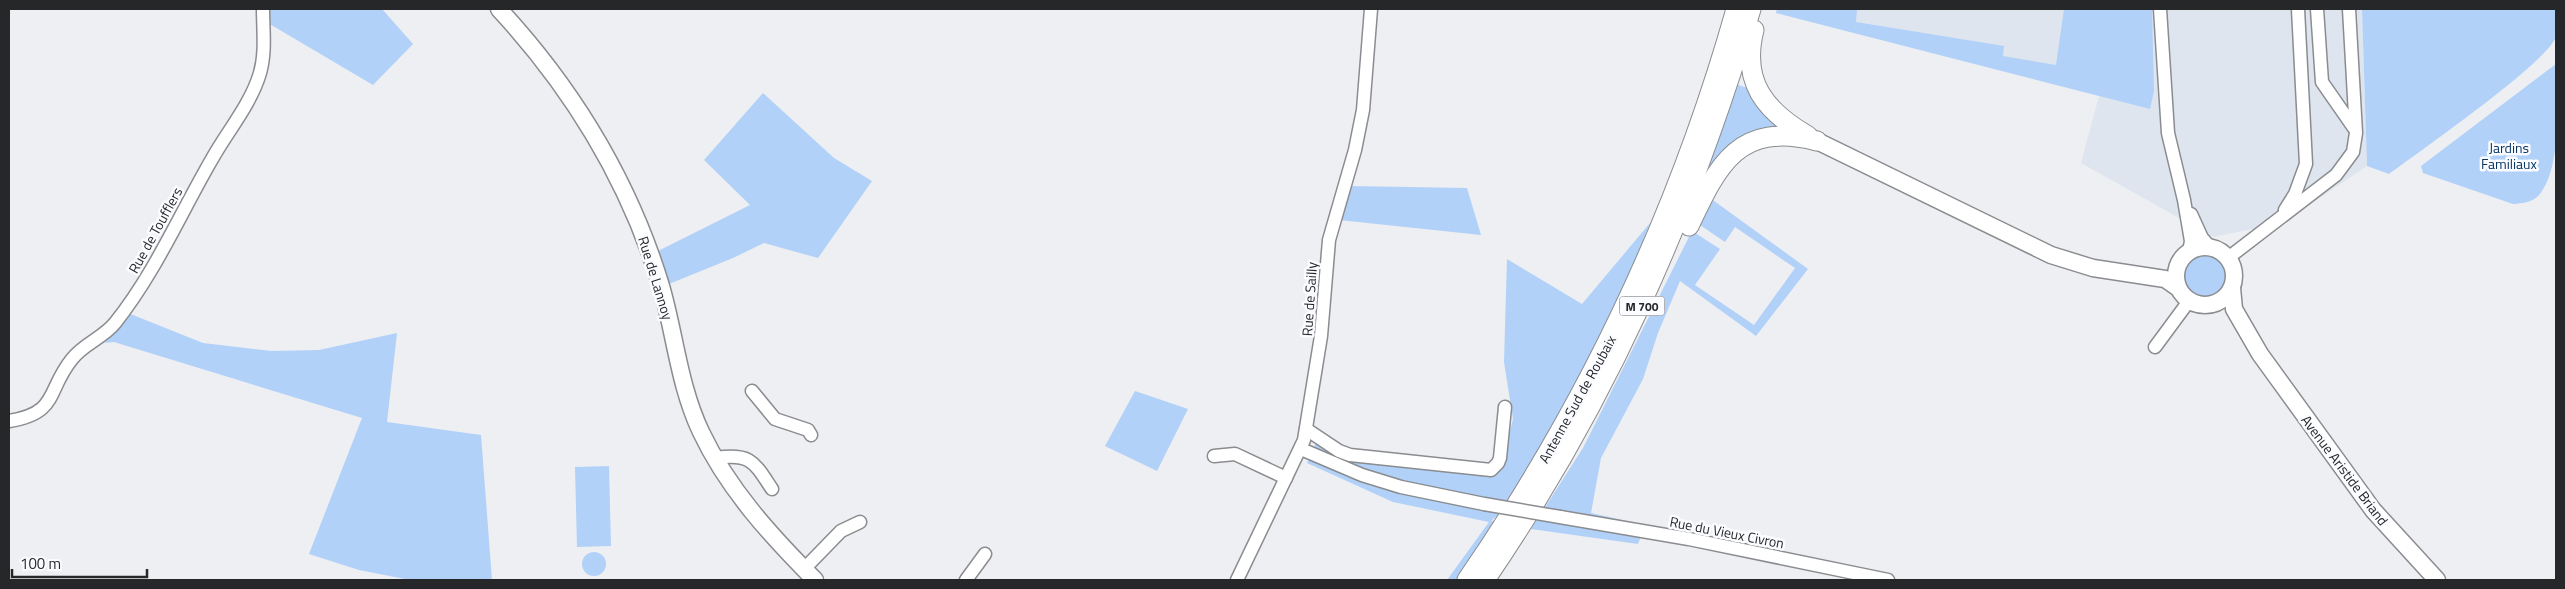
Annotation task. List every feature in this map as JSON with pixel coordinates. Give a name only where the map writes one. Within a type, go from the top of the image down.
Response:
[{"type":"highway","name":"Antenne Sud de Roubaix","points":[[1467,580],[1556,441],[1622,314],[1661,228],[1689,155],[1736,9]]},
{"type":"highway","name":"Antenne Sud de Roubaix","points":[[1485,580],[1562,459],[1635,320],[1668,248],[1700,166],[1750,9]]},
{"type":"highway","points":[[1759,9],[1750,54],[1752,72],[1759,92],[1775,115],[1817,141]]},
{"type":"highway","points":[[1635,320],[1657,292],[1711,181],[1725,161],[1743,147],[1769,138],[1793,137],[1817,141]]},
{"type":"main road","name":"Rue de Lannoy","points":[[499,9],[534,48],[574,102],[618,177],[654,266],[694,413],[716,458],[749,508],[810,575]]},
{"type":"main road","points":[[1817,141],[2051,255],[2084,266],[2165,279],[2197,303],[2221,301],[2232,288],[2234,272],[2228,258],[2219,250],[2210,248],[2198,248],[2164,268],[2125,272]]},
{"type":"main road","points":[[2178,288],[2176,278],[2184,257]]},
{"type":"main road","name":"Avenue Aristide Briand","points":[[2232,288],[2234,309],[2260,354]]},
{"type":"main road","name":"Avenue Aristide Briand","points":[[2197,303],[2223,312],[2260,354],[2373,510],[2437,580]]},
{"type":"street","name":"Rue de Toufflers","points":[[9,422],[34,415],[44,408],[70,360],[109,330],[149,274],[257,82],[263,51],[263,9]]},
{"type":"street","name":"Rue de Sailly","points":[[1237,580],[1301,449],[1306,429],[1321,336],[1329,240],[1363,110],[1371,9]]},
{"type":"street","points":[[2160,9],[2168,133],[2184,200],[2191,241],[2184,257]]},
{"type":"street","points":[[2281,216],[2295,194],[2306,164],[2298,9]]},
{"type":"street","points":[[2317,9],[2322,82],[2352,123],[2356,133]]},
{"type":"street","points":[[2228,258],[2344,167],[2353,152],[2356,133],[2349,9]]},
{"type":"street","points":[[2184,200],[2202,238],[2210,248]]},
{"type":"street","points":[[2155,347],[2197,303]]},
{"type":"street","points":[[752,391],[775,419],[808,430],[811,435]]},
{"type":"street","points":[[1306,429],[1339,452],[1350,455],[1491,470],[1500,458],[1505,407]]},
{"type":"street","name":"Rue du Vieux Civron","points":[[1301,449],[1362,475],[1401,487],[1484,504],[1689,539],[1888,580]]},
{"type":"street","points":[[1214,456],[1226,453],[1235,454],[1286,478]]},
{"type":"street","points":[[716,458],[748,459],[756,465],[772,489]]},
{"type":"street","points":[[810,575],[841,530],[860,522]]},
{"type":"street","points":[[966,580],[985,554]]},
{"type":"shaded area","points":[[1777,9],[2362,9],[2367,166],[2282,223],[2213,237],[2081,163],[2099,96],[1776,13]]},
{"type":"green space","points":[[268,9],[382,9],[413,44],[373,85],[268,23]]},
{"type":"green space","points":[[1777,9],[1857,9],[1856,22],[2004,46],[2003,56],[2056,65],[2064,9],[2152,9],[2154,91],[2150,109],[1776,13]]},
{"type":"green space","points":[[2362,9],[2556,9],[2557,33],[2548,48],[2532,65],[2481,107],[2389,174],[2367,166]]},
{"type":"green space","name":"Jardins Familiaux","points":[[2556,64],[2558,114],[2555,152],[2546,185],[2538,196],[2526,202],[2513,204],[2423,173],[2421,166]]},
{"type":"green space","points":[[1733,83],[1750,89],[1787,129],[1766,134],[1697,189]]},
{"type":"green space","points":[[763,93],[834,158],[872,181],[818,258],[764,243],[733,258],[664,286],[656,252],[750,205],[704,160]]},
{"type":"green space","points":[[1349,186],[1467,188],[1481,235],[1339,220]]},
{"type":"green space","points":[[1710,198],[1808,269],[1756,336],[1680,281],[1658,333],[1643,379],[1601,458],[1591,513],[1645,525],[1638,544],[1531,529],[1583,448],[1692,231],[1720,249],[1695,285],[1754,325],[1795,268],[1735,227],[1725,242],[1697,223]]},
{"type":"green space","points":[[1650,223],[1628,279],[1594,355],[1514,501],[1491,521],[1500,520],[1460,580],[1447,580],[1489,522],[1393,502],[1307,463],[1316,443],[1344,458],[1501,465],[1513,419],[1504,362],[1507,259],[1582,304]]},
{"type":"green space","points":[[2200,252],[2210,252],[2222,259],[2229,271],[2229,281],[2222,293],[2210,300],[2200,300],[2192,296],[2185,289],[2181,281],[2181,271],[2185,263],[2192,256]]},
{"type":"green space","points":[[128,313],[203,343],[272,351],[319,350],[397,333],[387,422],[481,435],[492,580],[405,579],[359,570],[309,554],[362,418],[114,342],[105,343]]},
{"type":"green space","points":[[1135,391],[1188,409],[1157,471],[1105,446]]},
{"type":"green space","points":[[609,466],[611,546],[577,547],[575,467]]},
{"type":"green space","points":[[594,552],[603,555],[606,564],[603,573],[594,576],[585,573],[582,564],[585,555]]}]
